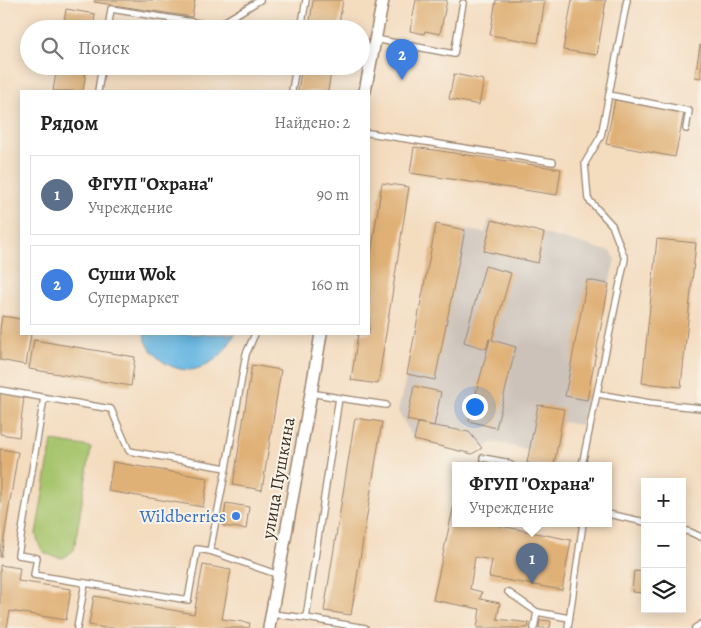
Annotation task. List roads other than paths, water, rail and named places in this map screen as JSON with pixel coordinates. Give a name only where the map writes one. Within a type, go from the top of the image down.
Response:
[{"type":"street","points":[[370,65],[383,0]]},
{"type":"street","points":[[365,90],[368,75]]},
{"type":"street","name":"улица Пушкина","points":[[269,628],[321,335]]},
{"type":"lane","points":[[227,20],[260,0]]},
{"type":"lane","points":[[303,20],[306,0]]},
{"type":"lane","points":[[583,462],[625,259],[612,225],[588,199],[585,163],[601,136],[627,0]]},
{"type":"lane","points":[[375,39],[454,54],[462,3]]},
{"type":"lane","points":[[109,20],[111,10],[177,20]]},
{"type":"lane","points":[[98,90],[101,75]]},
{"type":"lane","points":[[292,90],[295,75]]},
{"type":"lane","points":[[609,95],[689,110],[686,130]]},
{"type":"lane","points":[[370,133],[553,162]]},
{"type":"lane","points":[[210,551],[246,354],[255,335]]},
{"type":"lane","points":[[0,390],[111,409],[129,452],[226,468]]},
{"type":"lane","points":[[312,393],[386,405]]},
{"type":"lane","points":[[598,394],[650,403],[701,408]]},
{"type":"lane","points":[[44,398],[18,555],[37,558],[34,575],[188,600],[197,549],[210,551],[279,575]]},
{"type":"lane","points":[[306,618],[339,398]]},
{"type":"lane","points":[[483,458],[505,462]]},
{"type":"lane","points":[[612,515],[641,521]]},
{"type":"lane","points":[[568,628],[582,527]]},
{"type":"lane","points":[[686,531],[701,537]]},
{"type":"lane","points":[[78,628],[85,583]]},
{"type":"lane","points":[[508,592],[537,612],[569,618]]},
{"type":"lane","points":[[534,628],[537,612]]},
{"type":"lane","points":[[272,614],[365,628]]},
{"type":"lane","points":[[695,628],[701,624]]},
{"type":"water","points":[[144,335],[234,335],[216,359],[193,370],[167,364],[155,355]]},
{"type":"place","name":"Суши Wok","points":[[402,80]]},
{"type":"place","name":"Wildberries","points":[[236,516]]},
{"type":"place","name":"ФГУП \"Охрана\"","points":[[532,584]]}]
